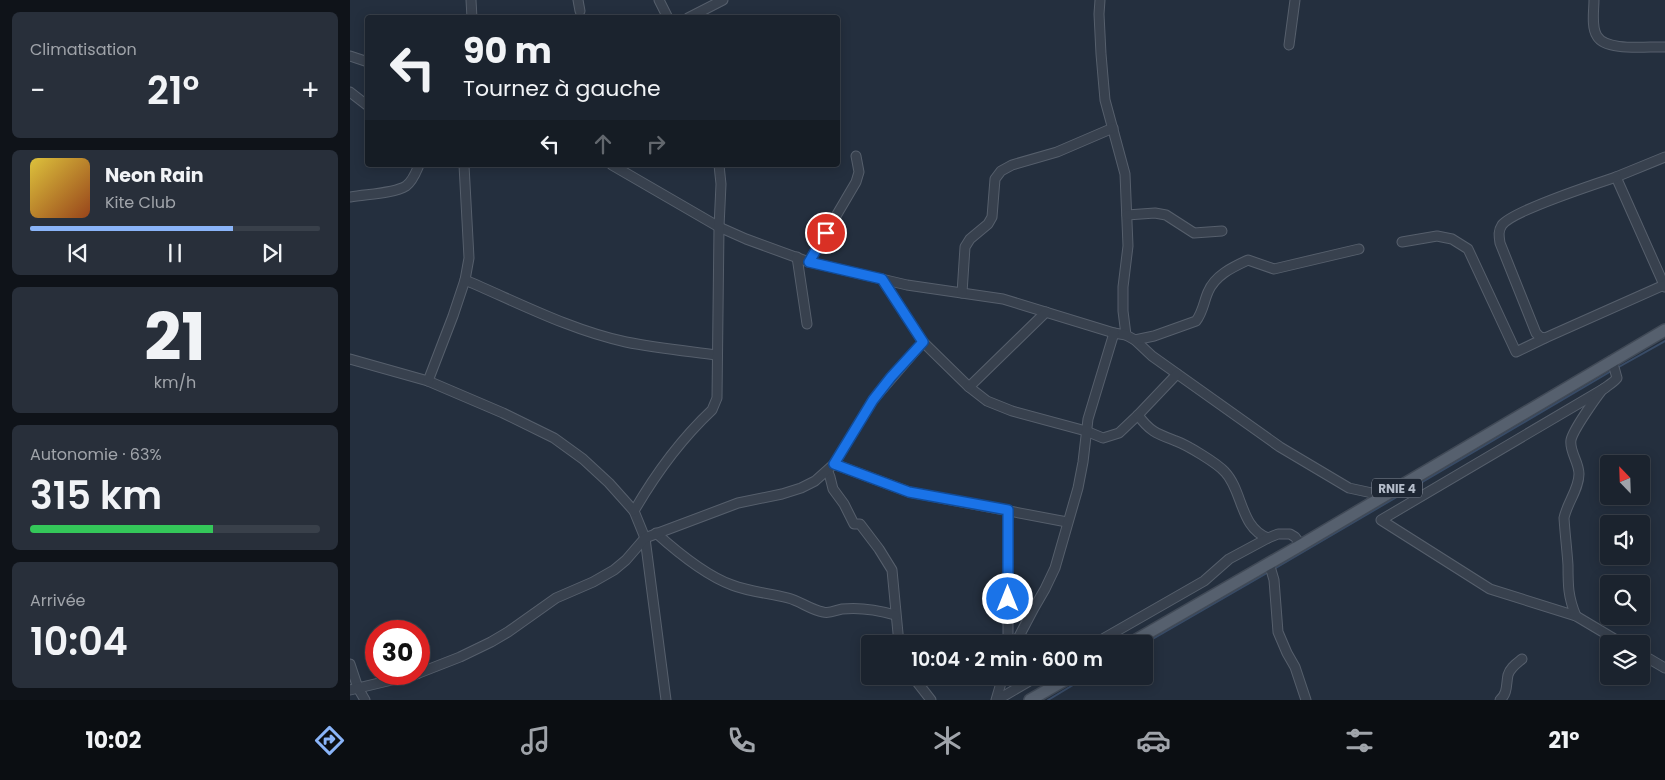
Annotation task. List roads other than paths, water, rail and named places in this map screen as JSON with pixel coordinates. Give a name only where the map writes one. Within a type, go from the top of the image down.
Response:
[{"type":"main road","name":"RNIE 4","points":[[1145,635],[1271,568],[1301,545],[1665,330]]},
{"type":"main road","points":[[1030,700],[1056,685]]},
{"type":"street","points":[[471,0],[472,15]]},
{"type":"street","points":[[578,0],[580,12]]},
{"type":"street","points":[[660,0],[667,15]]},
{"type":"street","points":[[694,15],[723,0]]},
{"type":"street","points":[[1100,0],[1101,54],[1105,100],[1126,174],[1128,246],[1123,311],[1126,335]]},
{"type":"street","points":[[1289,44],[1295,0]]},
{"type":"street","points":[[1594,0],[1595,30],[1597,37],[1603,42],[1615,46],[1665,47]]},
{"type":"street","points":[[350,56],[365,61]]},
{"type":"street","points":[[350,92],[365,104]]},
{"type":"street","points":[[962,293],[965,247],[970,239],[988,224],[992,217],[995,179],[1001,171],[1012,165],[1057,152],[1113,128]]},
{"type":"street","points":[[809,262],[856,182],[859,172],[856,156]]},
{"type":"street","points":[[1545,338],[1540,337],[1536,333],[1500,243],[1499,232],[1504,223],[1530,208],[1665,157]]},
{"type":"street","points":[[350,197],[396,190],[406,186],[413,179],[418,167]]},
{"type":"street","points":[[428,381],[465,280],[469,258],[464,167]]},
{"type":"street","points":[[615,167],[719,227],[746,240],[809,262],[907,285],[1003,299],[1126,335],[1135,340],[1152,356],[1280,447],[1349,488],[1372,493],[1380,498]]},
{"type":"street","points":[[634,510],[671,453],[712,410],[715,404],[721,184],[719,167]]},
{"type":"street","points":[[1402,242],[1437,236],[1452,239],[1468,248],[1516,352],[1665,286],[1616,177]]},
{"type":"street","points":[[1127,215],[1155,213],[1166,215],[1194,233],[1222,231]]},
{"type":"street","points":[[1135,340],[1154,336],[1196,320],[1200,316],[1209,289],[1219,277],[1248,260],[1274,268],[1359,249]]},
{"type":"street","points":[[796,257],[807,324]]},
{"type":"street","points":[[882,279],[923,342],[969,387],[987,401],[1012,411],[1086,431],[1104,438],[1119,433],[1177,374]]},
{"type":"street","points":[[465,280],[557,319],[625,342],[717,355]]},
{"type":"street","points":[[969,387],[1046,312]]},
{"type":"street","points":[[1020,635],[1055,568],[1080,480],[1084,462],[1086,431],[1114,333]]},
{"type":"street","points":[[430,669],[460,658],[491,642],[556,598],[593,582],[614,570],[626,560],[645,538],[738,503],[801,488],[816,481],[828,472],[834,464],[873,400],[923,342]]},
{"type":"street","points":[[350,359],[428,381],[503,413],[554,438],[590,465],[609,483],[634,510],[645,538],[666,700]]},
{"type":"street","points":[[1608,635],[1576,616],[1490,588],[1381,520],[1605,388],[1617,378],[1612,360]]},
{"type":"street","points":[[1576,616],[1570,602],[1564,518],[1565,510],[1578,480],[1579,472],[1571,447],[1571,440],[1581,421],[1605,388]]},
{"type":"street","points":[[1138,415],[1145,425],[1160,436],[1177,441],[1223,469],[1231,479],[1245,514],[1256,533],[1268,538]]},
{"type":"street","points":[[834,464],[909,492],[1067,522]]},
{"type":"street","points":[[828,472],[832,488],[844,504],[852,521],[854,524],[860,524],[884,555],[892,570],[898,635]]},
{"type":"street","points":[[1008,510],[1008,635]]},
{"type":"street","points":[[656,533],[671,547],[698,566],[731,585],[762,594],[787,597],[824,612],[861,608],[882,611],[895,616]]},
{"type":"street","points":[[1110,635],[1204,581],[1229,559],[1268,538],[1278,534],[1290,534],[1301,545]]},
{"type":"street","points":[[1271,568],[1274,580],[1278,632],[1287,654],[1296,667],[1306,700]]},
{"type":"street","points":[[1500,700],[1504,697],[1511,668],[1522,659]]},
{"type":"street","points":[[1650,659],[1665,668]]},
{"type":"street","points":[[350,664],[354,689],[365,700]]},
{"type":"street","points":[[354,689],[370,685]]},
{"type":"street","points":[[919,685],[931,700]]},
{"type":"street","points":[[997,700],[1001,685]]},
{"type":"street","points":[[997,700],[1023,685]]},
{"type":"waterway","points":[[1617,368],[1665,341]]},
{"type":"waterway","points":[[1274,569],[1613,370]]},
{"type":"waterway","points":[[1153,639],[1267,573]]},
{"type":"waterway","points":[[1048,700],[1073,685]]}]
